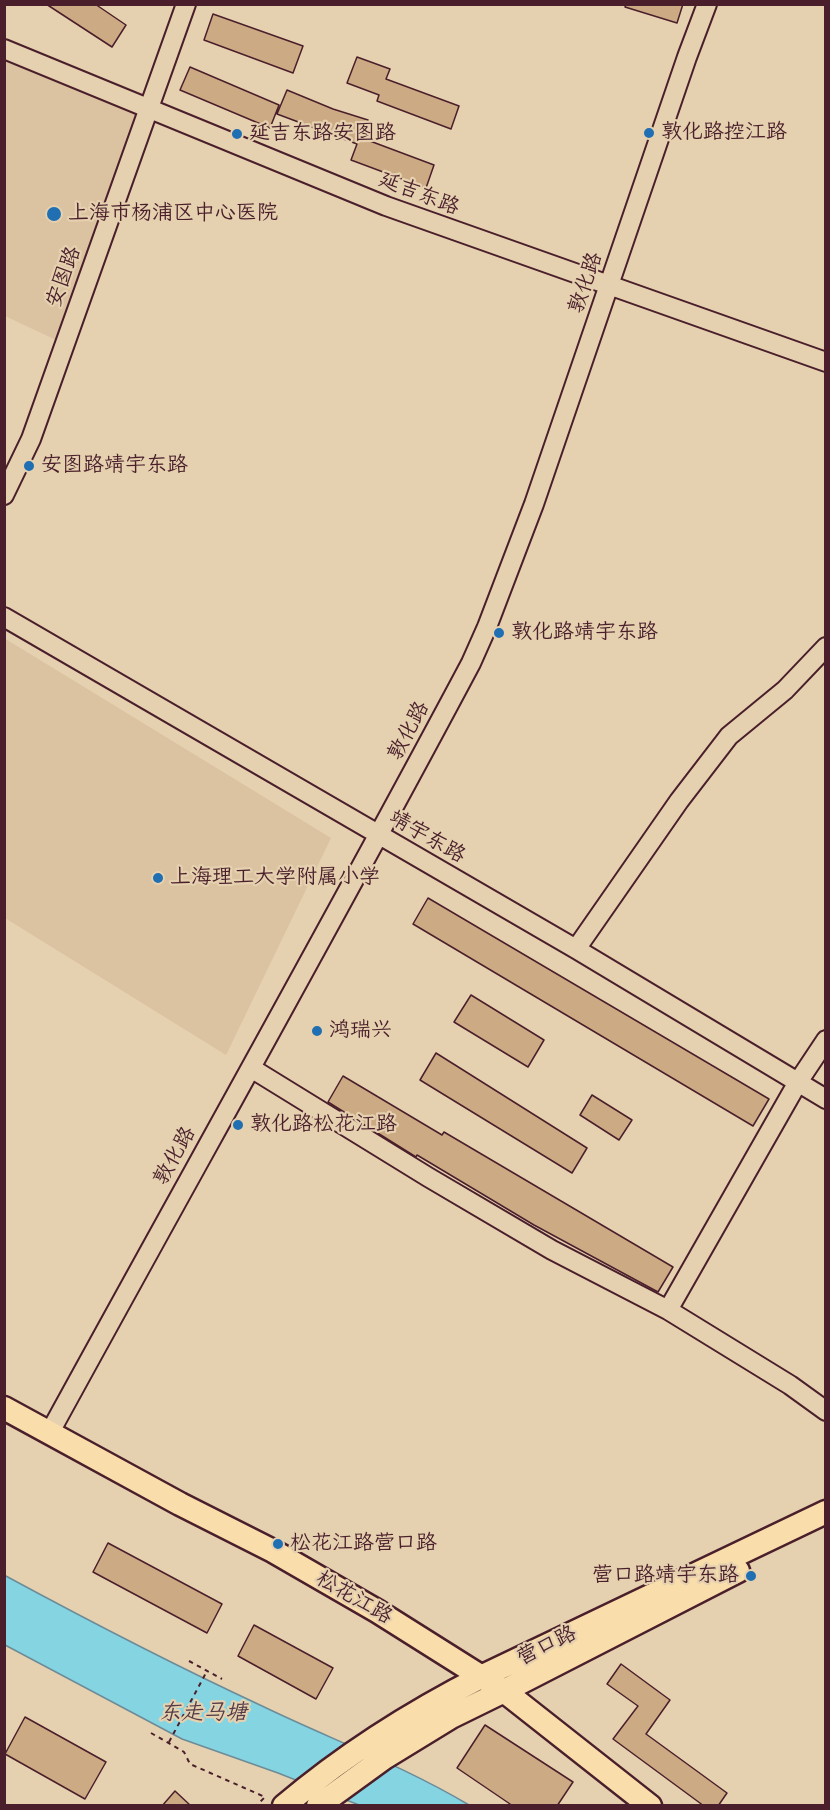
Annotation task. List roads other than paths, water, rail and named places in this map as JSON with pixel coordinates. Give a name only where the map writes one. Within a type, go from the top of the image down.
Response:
[{"type":"main road","name":"松花江路","points":[[4,1408],[189,1509],[273,1551],[483,1676],[650,1806]]},
{"type":"main road","name":"营口路","points":[[317,1796],[362,1748],[402,1720],[483,1676],[825,1512]]},
{"type":"main road","name":"营口路","points":[[284,1806],[317,1796],[451,1717],[725,1577],[825,1529]]},
{"type":"street","name":"安图路","points":[[4,495],[31,439],[163,63],[186,4]]},
{"type":"street","name":"敦化路","points":[[50,1432],[379,836],[471,663],[534,504],[707,4]]},
{"type":"street","name":"延吉东路","points":[[4,49],[386,206],[825,362]]},
{"type":"street","name":"靖宇东路","points":[[4,617],[576,950],[825,1099]]},
{"type":"street","points":[[576,950],[679,801],[729,736],[785,690],[825,647]]},
{"type":"street","points":[[668,1310],[798,1082],[825,1040]]},
{"type":"street","points":[[251,1068],[542,1244],[668,1310],[790,1385],[825,1411]]},
{"type":"water","name":"东走马塘","points":[[4,1575],[196,1674],[392,1765],[469,1805],[359,1805],[182,1739],[5,1645]]},
{"type":"place","name":"敦化路控江路","points":[[649,133]]},
{"type":"place","name":"延吉东路安图路","points":[[237,134]]},
{"type":"place","name":"上海市杨浦区中心医院","points":[[54,214]]},
{"type":"place","name":"安图路靖宇东路","points":[[29,466]]},
{"type":"place","name":"敦化路靖宇东路","points":[[499,633]]},
{"type":"place","name":"上海理工大学附属小学","points":[[158,878]]},
{"type":"place","name":"鸿瑞兴","points":[[317,1031]]},
{"type":"place","name":"敦化路松花江路","points":[[238,1125]]},
{"type":"place","name":"松花江路营口路","points":[[278,1544]]},
{"type":"place","name":"营口路靖宇东路","points":[[751,1576]]}]
